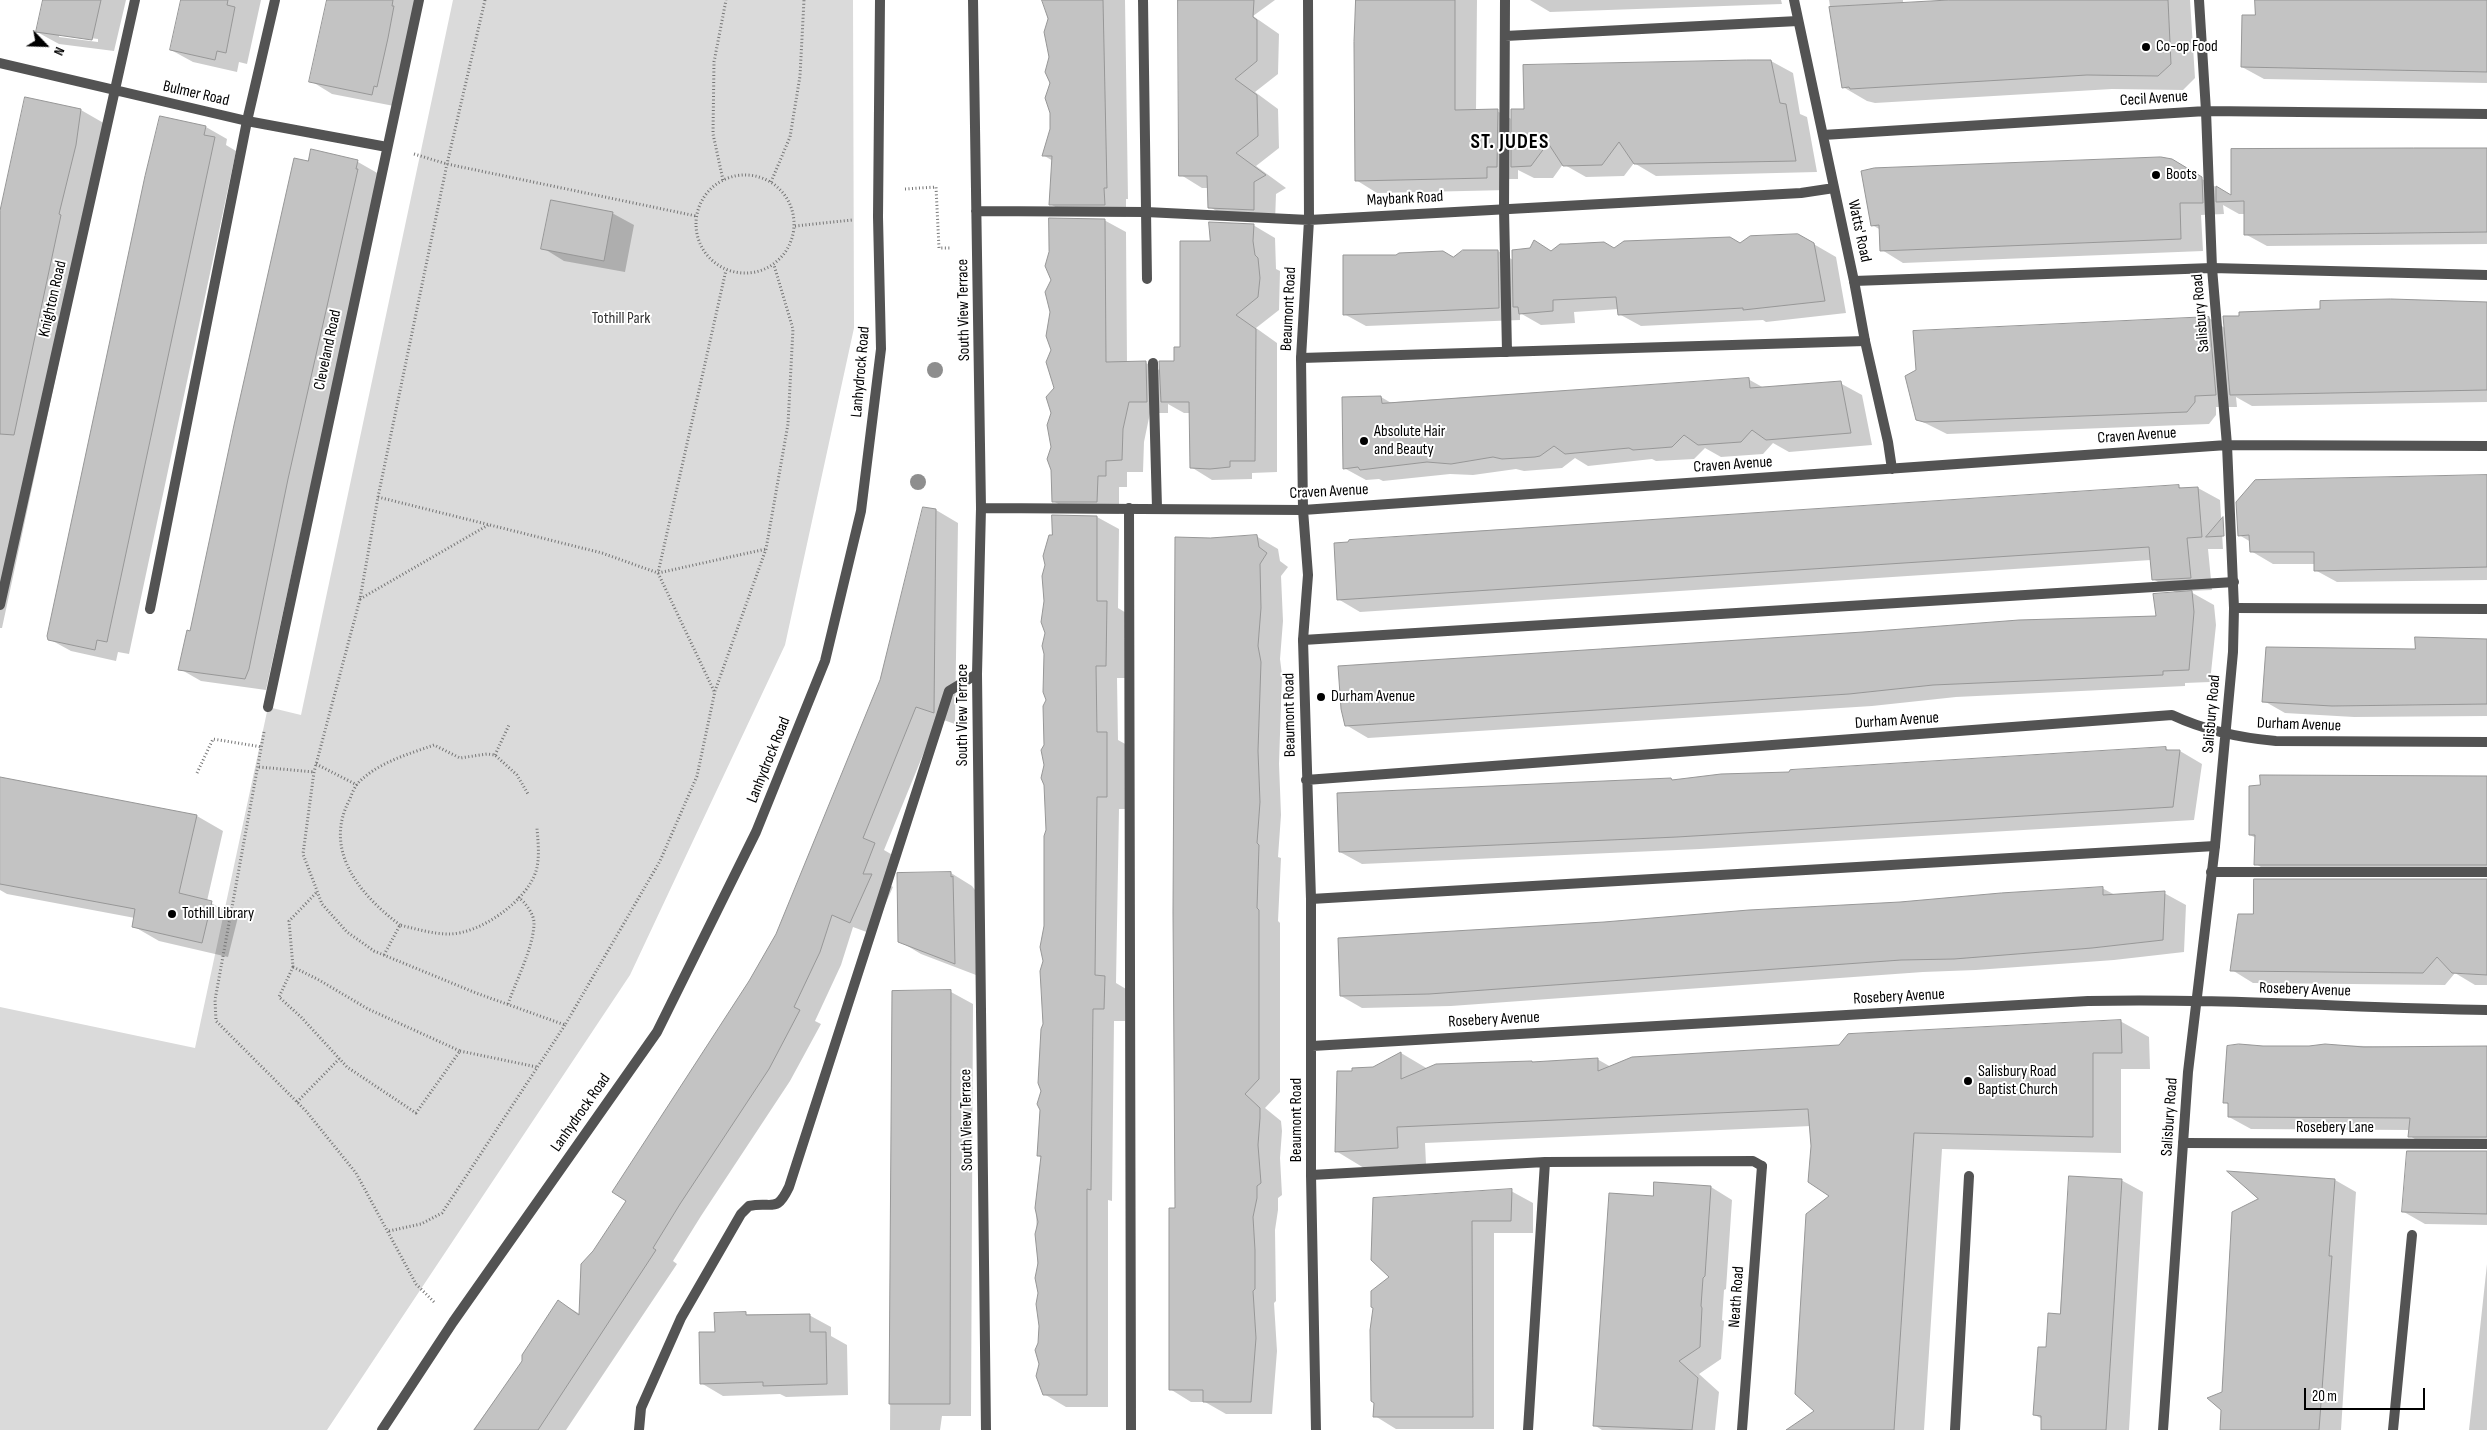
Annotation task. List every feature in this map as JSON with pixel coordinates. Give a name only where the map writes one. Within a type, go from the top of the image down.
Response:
[{"type":"street","name":"Knighton Road","points":[[0,604],[135,0]]},
{"type":"street","points":[[150,609],[248,122],[275,0]]},
{"type":"street","name":"Cleveland Road","points":[[268,707],[419,0]]},
{"type":"street","name":"Lanhydrock Road","points":[[382,1430],[453,1322],[656,1032],[756,832],[825,662],[861,511],[881,349],[878,191],[880,0]]},
{"type":"street","name":"South View Terrace","points":[[973,0],[981,508],[977,674],[986,1430]]},
{"type":"street","points":[[1143,0],[1147,279]]},
{"type":"street","name":"Beaumont Road","points":[[1308,0],[1309,220],[1301,358],[1303,510],[1308,575],[1303,640],[1311,899],[1311,1175],[1316,1430]]},
{"type":"street","points":[[1505,0],[1504,209],[1507,352]]},
{"type":"street","name":"Watts' Road","points":[[1794,0],[1854,281],[1865,342],[1888,442],[1892,469]]},
{"type":"street","name":"Salisbury Road","points":[[2163,1430],[2196,1000],[2215,846],[2226,732],[2234,608],[2227,445],[2212,268],[2206,110],[2199,0]]},
{"type":"street","points":[[1505,36],[1798,21]]},
{"type":"street","name":"Bulmer Road","points":[[0,63],[248,122],[387,147]]},
{"type":"street","name":"Cecil Avenue","points":[[1823,135],[2206,110],[2487,114]]},
{"type":"street","name":"Maybank Road","points":[[976,211],[1146,212],[1309,220],[1801,194],[1834,188]]},
{"type":"street","points":[[1854,281],[2212,268],[2487,274]]},
{"type":"street","points":[[1301,358],[1865,342]]},
{"type":"street","points":[[1153,363],[1157,508]]},
{"type":"street","name":"Craven Avenue","points":[[981,508],[1303,510],[2227,445],[2487,446]]},
{"type":"street","points":[[1129,508],[1131,1430]]},
{"type":"street","points":[[1303,640],[2234,582]]},
{"type":"street","points":[[2234,608],[2487,609]]},
{"type":"street","points":[[639,1430],[640,1408],[681,1318],[741,1214],[749,1206],[775,1205],[782,1202],[789,1188],[949,691],[977,674]]},
{"type":"street","name":"Durham Avenue","points":[[1306,780],[2172,715],[2194,726],[2254,739],[2276,741],[2487,742]]},
{"type":"street","points":[[1311,899],[2215,846]]},
{"type":"street","points":[[2212,872],[2487,872]]},
{"type":"street","name":"Rosebery Avenue","points":[[1312,1046],[2088,1001],[2196,1000],[2374,1008],[2487,1010]]},
{"type":"street","name":"Rosebery Lane","points":[[2184,1143],[2487,1144]]},
{"type":"street","name":"Neath Road","points":[[1545,1162],[1753,1161],[1762,1166],[1742,1430]]},
{"type":"street","points":[[1311,1175],[1545,1162],[1528,1430]]},
{"type":"street","points":[[1955,1430],[1969,1176]]},
{"type":"street","points":[[2393,1430],[2412,1235]]},
{"type":"path","points":[[485,0],[447,164],[378,497],[360,599],[314,772],[303,854],[322,904],[347,932],[374,951],[566,1025]]},
{"type":"path","points":[[723,180],[713,134],[714,62],[726,0]]},
{"type":"path","points":[[771,182],[790,137],[800,76],[804,0]]},
{"type":"path","points":[[387,147],[447,164],[696,216]]},
{"type":"path","points":[[739,175],[755,176],[771,182],[784,193],[789,201],[793,209],[795,226],[792,241],[785,254],[774,265],[759,272],[742,274],[726,270],[705,254],[696,229],[696,216],[701,201],[710,189],[723,180],[739,175]]},
{"type":"path","points":[[936,187],[939,248]]},
{"type":"path","points":[[795,226],[825,223]]},
{"type":"path","points":[[388,1231],[421,1224],[442,1213],[566,1025],[660,861],[698,776],[715,691],[766,549],[788,424],[793,329],[774,265]]},
{"type":"path","points":[[715,691],[658,573],[726,270]]},
{"type":"path","points":[[378,497],[602,553],[658,573],[766,549]]},
{"type":"path","points":[[360,599],[491,524]]},
{"type":"path","points":[[268,707],[259,766],[215,1000],[216,1021],[297,1102],[356,1173],[416,1284],[453,1322]]},
{"type":"path","points":[[495,755],[509,725]]},
{"type":"path","points":[[197,773],[213,739],[262,747]]},
{"type":"path","points":[[528,794],[517,775],[495,755],[487,754],[460,758],[434,745],[382,764],[357,785],[344,810],[340,841],[348,868],[374,905],[400,925],[451,934],[486,924],[505,913],[518,898],[536,872],[537,828]]},
{"type":"path","points":[[316,764],[357,785]]},
{"type":"path","points":[[259,766],[314,772]]},
{"type":"path","points":[[317,892],[289,921],[293,967],[279,997],[301,1017],[347,1067],[416,1112],[460,1051]]},
{"type":"path","points":[[508,1004],[533,935],[534,920],[524,901],[518,898]]},
{"type":"path","points":[[384,955],[400,925]]},
{"type":"path","points":[[293,967],[320,980],[368,1009],[460,1051],[537,1067]]},
{"type":"path","points":[[297,1102],[340,1059]]},
{"type":"green space","name":"Tothill Park","points":[[453,0],[853,0],[854,328],[785,645],[630,975],[327,1430],[0,1430],[0,1007],[195,1048],[268,707],[301,715]]},
{"type":"building","points":[[43,0],[101,0],[92,40],[36,32]]},
{"type":"building","points":[[181,0],[228,0],[227,5],[235,7],[226,53],[217,51],[215,60],[170,50]]},
{"type":"building","points":[[327,0],[393,0],[392,6],[394,6],[388,38],[377,87],[374,86],[372,95],[309,82]]},
{"type":"building","points":[[1042,0],[1103,0],[1107,188],[1104,188],[1105,205],[1049,205],[1052,156],[1042,156],[1050,129],[1050,113],[1045,98],[1050,83],[1045,72],[1049,57],[1044,32],[1048,19]]},
{"type":"building","points":[[1178,0],[1254,0],[1253,17],[1257,20],[1257,61],[1235,79],[1257,95],[1258,136],[1236,153],[1266,175],[1254,182],[1254,210],[1208,208],[1207,176],[1179,176]]},
{"type":"building","points":[[1356,0],[1455,0],[1455,110],[1498,109],[1497,167],[1487,167],[1487,178],[1355,181],[1354,42]]},
{"type":"building","points":[[1949,0],[2168,0],[2171,64],[2158,76],[2087,75],[1842,88],[1829,7]]},
{"type":"building","points":[[2255,0],[2487,0],[2487,72],[2241,67],[2242,15],[2255,15]]},
{"type":"building","points":[[1771,60],[1780,103],[1786,104],[1796,161],[1634,164],[1619,142],[1602,165],[1563,166],[1548,143],[1531,166],[1511,167],[1511,109],[1524,109],[1523,65]]},
{"type":"building","points":[[25,97],[81,109],[76,145],[59,214],[61,215],[14,435],[0,434],[0,211]]},
{"type":"building","points":[[160,116],[206,126],[204,135],[215,137],[107,642],[97,640],[95,650],[48,640],[47,636],[145,176]]},
{"type":"building","points":[[2487,148],[2487,232],[2244,235],[2244,201],[2216,202],[2216,186],[2231,195],[2231,149]]},
{"type":"building","points":[[311,149],[358,160],[356,169],[358,169],[288,479],[249,669],[245,679],[178,670],[187,630],[190,631],[294,158],[308,161]]},
{"type":"building","points":[[2161,157],[2172,159],[2202,177],[2203,203],[2180,203],[2181,239],[1880,251],[1879,225],[1871,226],[1861,171],[1874,168]]},
{"type":"building","points":[[551,200],[613,212],[604,261],[541,249]]},
{"type":"building","points":[[1049,218],[1105,219],[1106,362],[1146,361],[1147,402],[1129,402],[1123,429],[1122,460],[1106,461],[1106,476],[1098,476],[1097,502],[1052,502],[1051,470],[1047,459],[1051,447],[1047,425],[1051,413],[1046,397],[1054,388],[1046,362],[1051,350],[1046,336],[1050,312],[1045,292],[1051,280],[1045,266],[1049,252]]},
{"type":"building","points":[[1209,222],[1254,224],[1253,241],[1255,255],[1258,258],[1260,278],[1258,297],[1236,315],[1256,329],[1255,461],[1230,461],[1230,467],[1210,469],[1190,468],[1189,402],[1161,402],[1159,361],[1174,361],[1174,347],[1180,347],[1180,241],[1210,241]]},
{"type":"building","points":[[1798,234],[1814,243],[1825,301],[1743,310],[1743,308],[1618,315],[1616,297],[1553,300],[1553,311],[1519,314],[1518,307],[1513,307],[1512,250],[1530,248],[1534,240],[1551,251],[1560,244],[1604,242],[1614,248],[1624,241],[1730,237],[1740,243],[1750,236]]},
{"type":"building","points":[[1463,250],[1498,250],[1499,308],[1343,315],[1343,255],[1396,255],[1399,253],[1443,251],[1453,257]]},
{"type":"building","points":[[2391,299],[2487,302],[2487,390],[2230,395],[2223,316],[2239,316],[2239,312],[2320,309],[2320,301]]},
{"type":"building","points":[[2209,317],[2216,395],[2195,396],[2195,402],[2187,412],[1924,422],[1916,420],[1905,376],[1916,370],[1913,331]]},
{"type":"building","points":[[1749,378],[1750,388],[1841,381],[1851,433],[1766,440],[1752,430],[1741,442],[1698,445],[1684,435],[1672,447],[1633,450],[1629,448],[1565,454],[1554,446],[1540,456],[1535,457],[1502,459],[1493,457],[1451,464],[1427,462],[1360,470],[1358,467],[1343,469],[1342,397],[1381,396],[1382,403]]},
{"type":"building","points":[[2487,475],[2487,567],[2314,571],[2314,552],[2250,552],[2249,535],[2238,536],[2236,502],[2255,480]]},
{"type":"building","points":[[2179,485],[2179,488],[2198,487],[2202,537],[2187,538],[2191,578],[2152,580],[2149,547],[1337,600],[1334,543],[1348,542],[1349,540]]},
{"type":"building","points":[[923,507],[936,509],[934,713],[916,707],[863,838],[875,843],[863,874],[872,874],[850,923],[832,915],[820,952],[794,1007],[800,1010],[769,1069],[680,1204],[653,1248],[656,1250],[538,1430],[474,1430],[522,1361],[522,1355],[558,1300],[579,1315],[581,1264],[593,1251],[626,1201],[612,1192],[749,981],[776,934],[880,680]]},
{"type":"building","points":[[1052,515],[1097,516],[1097,601],[1107,601],[1106,666],[1096,666],[1097,732],[1107,732],[1107,797],[1097,797],[1095,975],[1105,976],[1104,1009],[1093,1009],[1091,1190],[1087,1189],[1087,1395],[1043,1395],[1036,1376],[1039,1364],[1035,1350],[1038,1343],[1039,1326],[1036,1304],[1038,1293],[1035,1278],[1038,1263],[1035,1234],[1038,1222],[1035,1208],[1041,1156],[1037,1156],[1040,1110],[1037,1104],[1041,1091],[1038,1083],[1041,1029],[1043,1024],[1040,971],[1043,961],[1040,947],[1044,926],[1044,836],[1046,830],[1044,785],[1041,778],[1044,765],[1041,750],[1044,745],[1043,706],[1046,700],[1043,692],[1044,654],[1042,646],[1045,633],[1041,622],[1044,601],[1042,576],[1045,565],[1043,556],[1049,535],[1052,535]]},
{"type":"building","points":[[2223,517],[2224,536],[2206,537]]},
{"type":"building","points":[[1257,535],[1259,547],[1267,553],[1260,564],[1261,608],[1258,646],[1261,662],[1258,751],[1260,802],[1257,843],[1259,845],[1257,908],[1259,910],[1259,1079],[1245,1094],[1260,1108],[1258,1145],[1261,1183],[1257,1186],[1257,1198],[1253,1217],[1255,1289],[1253,1291],[1256,1338],[1251,1402],[1203,1402],[1203,1390],[1169,1390],[1169,1208],[1175,1208],[1173,912],[1175,537],[1210,538]]},
{"type":"building","points":[[2192,591],[2194,612],[2189,670],[2163,671],[2163,675],[1933,685],[1849,694],[1345,726],[1341,709],[1338,666],[2019,620],[2156,616],[2153,594]]},
{"type":"building","points":[[2415,637],[2487,639],[2487,704],[2332,706],[2262,702],[2266,647],[2415,649]]},
{"type":"building","points":[[2166,747],[2166,750],[2180,750],[2173,807],[1677,837],[1339,852],[1337,793],[1671,778],[1672,780],[1721,774],[1789,772],[1790,770]]},
{"type":"building","points":[[2260,775],[2487,776],[2487,865],[2254,865],[2255,835],[2249,835],[2249,786],[2260,785]]},
{"type":"building","points":[[0,777],[197,815],[179,893],[212,901],[202,943],[132,927],[135,909],[0,884]]},
{"type":"building","points":[[951,872],[951,877],[953,876],[955,964],[898,942],[897,873]]},
{"type":"building","points":[[2254,879],[2487,879],[2487,975],[2452,973],[2437,957],[2423,973],[2230,971],[2238,914],[2253,914]]},
{"type":"building","points":[[2103,887],[2103,895],[2165,891],[2163,940],[2092,948],[1954,959],[1901,960],[1429,994],[1340,996],[1338,938],[1604,922],[1749,910],[1900,902],[2001,893]]},
{"type":"building","points":[[951,990],[950,1404],[889,1404],[892,991]]},
{"type":"building","points":[[2121,1020],[2122,1053],[2093,1053],[2093,1137],[1914,1133],[1894,1430],[1786,1430],[1814,1411],[1795,1394],[1806,1214],[1829,1196],[1808,1182],[1811,1146],[1808,1109],[1397,1127],[1398,1148],[1335,1152],[1337,1071],[1352,1071],[1352,1068],[1373,1067],[1401,1052],[1401,1079],[1436,1064],[1532,1062],[1598,1058],[1598,1071],[1632,1057],[1839,1045],[1848,1034]]},
{"type":"building","points":[[2239,1044],[2309,1046],[2325,1044],[2364,1047],[2487,1046],[2487,1137],[2408,1137],[2410,1118],[2228,1117],[2228,1103],[2223,1103],[2227,1046]]},
{"type":"building","points":[[2407,1151],[2487,1151],[2487,1214],[2402,1212]]},
{"type":"building","points":[[2227,1171],[2335,1179],[2329,1256],[2332,1256],[2319,1430],[2220,1430],[2221,1410],[2207,1398],[2222,1392],[2232,1212],[2258,1199]]},
{"type":"building","points":[[2069,1176],[2122,1179],[2106,1430],[2041,1430],[2041,1416],[2033,1415],[2038,1347],[2046,1347],[2048,1313],[2060,1314]]},
{"type":"building","points":[[1654,1182],[1711,1186],[1701,1306],[1700,1347],[1679,1361],[1698,1378],[1692,1430],[1593,1426],[1609,1193],[1653,1196]]},
{"type":"building","points":[[1512,1189],[1511,1221],[1472,1221],[1473,1417],[1373,1417],[1374,1403],[1371,1401],[1370,1330],[1373,1308],[1371,1307],[1371,1291],[1389,1277],[1371,1260],[1373,1198]]},
{"type":"building","points":[[746,1312],[746,1315],[810,1314],[810,1332],[826,1332],[827,1384],[763,1386],[763,1382],[700,1384],[699,1332],[715,1332],[714,1313]]},
{"type":"place","name":"Co-op Food","points":[[2146,47]]},
{"type":"place","name":"Boots","points":[[2156,175]]},
{"type":"place","name":"Absolute Hair and Beauty","points":[[1364,441]]},
{"type":"place","name":"Durham Avenue","points":[[1321,697]]},
{"type":"place","name":"Tothill Library","points":[[172,914]]},
{"type":"place","name":"Salisbury Road Baptist Church","points":[[1968,1081]]},
{"type":"district","name":"ST. JUDES","points":[[1510,143]]}]
